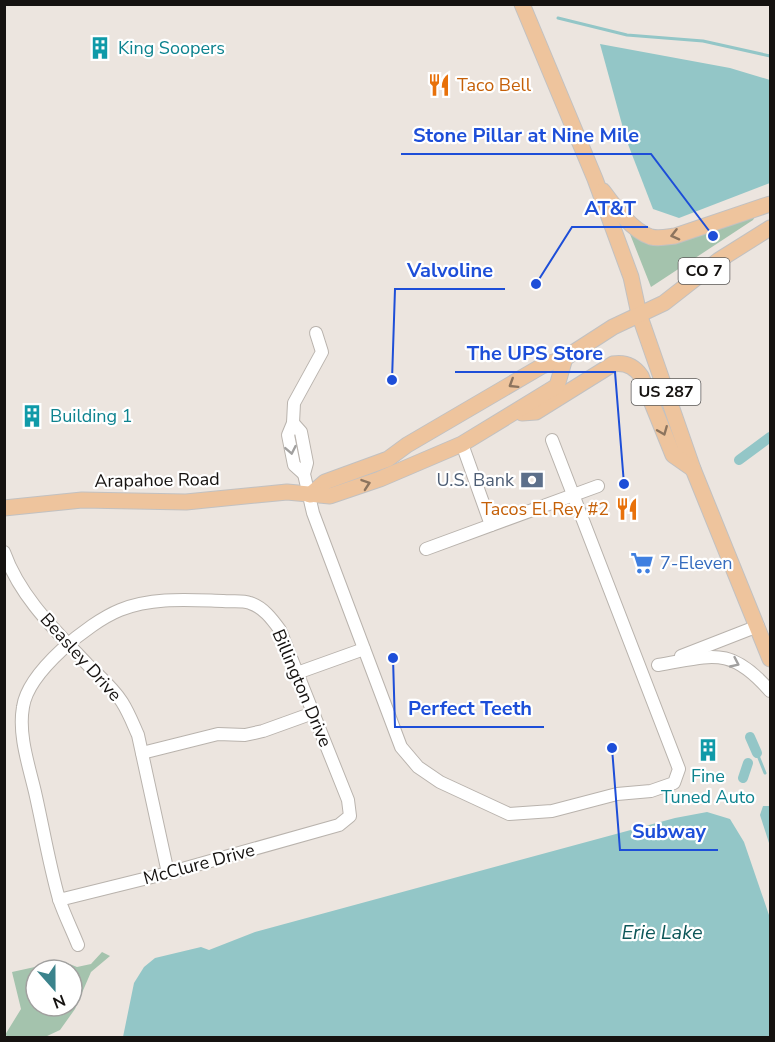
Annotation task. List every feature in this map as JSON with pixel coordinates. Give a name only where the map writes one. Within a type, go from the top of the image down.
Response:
[{"type":"main road","name":"US 287","points":[[522,4],[594,178],[631,276],[639,314],[693,469],[771,658]]},
{"type":"main road","name":"CO 7","points":[[594,178],[629,221],[638,230],[651,237],[675,236],[771,204]]},
{"type":"main road","name":"CO 7","points":[[639,314],[664,303],[732,251],[771,228]]},
{"type":"main road","points":[[310,495],[325,482],[388,459],[407,445],[542,366],[565,358],[613,327],[639,314]]},
{"type":"main road","name":"Arapahoe Road","points":[[4,508],[81,500],[165,503],[287,492],[330,496],[370,483],[462,444],[557,386],[565,358]]},
{"type":"main road","points":[[513,414],[536,412],[613,364],[627,364],[636,369],[641,376],[673,455],[693,469]]},
{"type":"street","points":[[316,333],[322,352],[294,403],[293,423],[301,432],[307,463],[304,474],[313,513],[400,747],[418,767],[440,782],[509,814],[552,811],[617,794],[651,791],[674,783],[679,769],[552,440]]},
{"type":"street","points":[[462,444],[491,525]]},
{"type":"street","points":[[426,549],[598,486]]},
{"type":"street","name":"Beasley Drive","points":[[4,552],[22,590],[121,701],[138,735],[168,873]]},
{"type":"street","name":"Billington Drive","points":[[78,945],[59,900],[21,726],[23,706],[39,674],[90,627],[119,610],[151,602],[189,599],[250,602],[269,615],[280,630],[348,800],[350,816],[339,825]]},
{"type":"street","points":[[642,672],[758,626]]},
{"type":"street","points":[[297,673],[364,649]]},
{"type":"street","points":[[658,665],[711,656],[735,660],[758,677],[771,691]]},
{"type":"street","points":[[142,753],[218,734],[254,733],[313,713]]},
{"type":"street","name":"McClure Drive","points":[[59,900],[168,873],[339,825]]},
{"type":"green space","points":[[756,215],[753,220],[651,287],[628,229],[646,239]]},
{"type":"green space","points":[[102,952],[110,956],[91,972],[84,988],[84,966],[91,964]]},
{"type":"green space","points":[[24,969],[24,1018],[69,1018],[60,1030],[45,1037],[5,1035],[21,1009],[12,972]]},
{"type":"water","points":[[600,44],[730,68],[770,80],[770,183],[679,218],[653,209],[626,139]]},
{"type":"water","points":[[763,806],[770,806],[770,846],[760,815]]},
{"type":"water","name":"Erie Lake","points":[[707,812],[730,819],[744,842],[770,918],[770,1037],[123,1037],[134,983],[144,967],[155,958],[201,947],[209,950],[255,932],[675,818]]},
{"type":"waterway","points":[[558,18],[627,35],[703,41],[770,56]]},
{"type":"waterway","points":[[739,460],[770,437]]},
{"type":"waterway","points":[[750,737],[757,753]]},
{"type":"waterway","points":[[757,753],[765,773]]},
{"type":"waterway","points":[[743,778],[748,763]]},
{"type":"place","name":"King Soopers","points":[[100,48]]},
{"type":"place","name":"Taco Bell","points":[[439,85]]},
{"type":"place","name":"Stone Pillar at Nine Mile","points":[[713,236]]},
{"type":"place","name":"AT&T","points":[[536,284]]},
{"type":"place","name":"Valvoline","points":[[392,380]]},
{"type":"place","name":"Building 1","points":[[32,416]]},
{"type":"place","name":"U.S. Bank","points":[[532,480]]},
{"type":"place","name":"The UPS Store","points":[[624,484]]},
{"type":"place","name":"Tacos El Rey #2","points":[[627,509]]},
{"type":"place","name":"7-Eleven","points":[[642,563]]},
{"type":"place","name":"Perfect Teeth","points":[[393,658]]},
{"type":"place","name":"Subway","points":[[612,748]]},
{"type":"place","name":"Fine Tuned Auto","points":[[708,750]]}]
